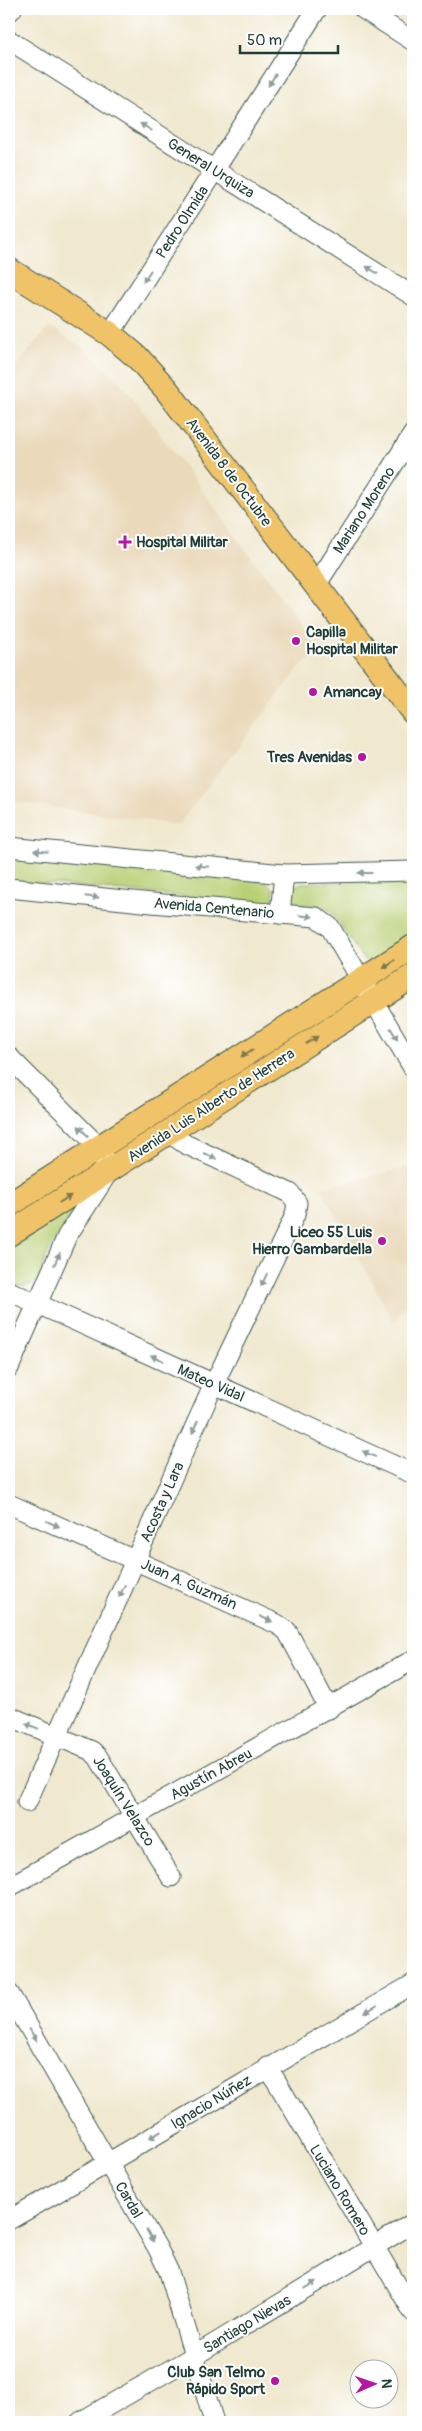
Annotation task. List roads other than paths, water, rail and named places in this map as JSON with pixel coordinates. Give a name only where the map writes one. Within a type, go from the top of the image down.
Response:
[{"type":"main road","name":"Avenida 8 de Octubre","points":[[9,270],[110,334],[138,356],[166,389],[315,587],[413,712]]},
{"type":"main road","name":"Avenida Luis Alberto de Herrera","points":[[9,1234],[168,1132],[368,991],[413,947]]},
{"type":"main road","name":"Avenida Luis Alberto de Herrera","points":[[9,1205],[99,1147],[368,991],[413,976]]},
{"type":"street","points":[[9,12],[12,9]]},
{"type":"street","name":"Pedro Olmida","points":[[110,334],[317,9]]},
{"type":"street","points":[[363,9],[413,41]]},
{"type":"street","name":"General Urquiza","points":[[9,40],[413,296]]},
{"type":"street","name":"Mariano Moreno","points":[[315,587],[413,434]]},
{"type":"street","points":[[9,847],[284,874],[413,871]]},
{"type":"street","points":[[280,914],[284,874]]},
{"type":"street","name":"Avenida Centenario","points":[[9,888],[316,917],[330,927],[413,1068]]},
{"type":"street","points":[[9,1057],[99,1147],[109,1171],[67,1236],[9,1368]]},
{"type":"street","name":"Acosta y Lara","points":[[27,1802],[214,1384],[295,1215],[296,1203],[290,1193],[184,1144],[168,1132]]},
{"type":"street","name":"Mateo Vidal","points":[[9,1291],[413,1474]]},
{"type":"street","name":"Juan A. Guzmán","points":[[9,1504],[277,1624],[287,1631],[329,1709]]},
{"type":"street","name":"Agustín Abreu","points":[[9,1887],[329,1709],[413,1660]]},
{"type":"street","name":"Joaquín Velazco","points":[[9,1716],[92,1751],[98,1757],[135,1816],[171,1877]]},
{"type":"street","name":"Ignacio Núñez","points":[[9,2220],[108,2164],[268,2067],[413,1984]]},
{"type":"street","name":"Cardal","points":[[9,1993],[158,2248],[169,2272],[214,2422]]},
{"type":"street","name":"Luciano Romero","points":[[268,2067],[413,2312]]},
{"type":"street","name":"Santiago Nievas","points":[[80,2422],[194,2356],[413,2224]]},
{"type":"place","name":"Hospital Militar","points":[[125,542]]},
{"type":"place","name":"Capilla Hospital Militar","points":[[296,641]]},
{"type":"place","name":"Amancay","points":[[313,692]]},
{"type":"place","name":"Tres Avenidas","points":[[362,757]]},
{"type":"place","name":"Liceo 55 Luis Hierro Gambardella","points":[[382,1241]]},
{"type":"place","name":"Club San Telmo Rápido Sport","points":[[275,2381]]}]
